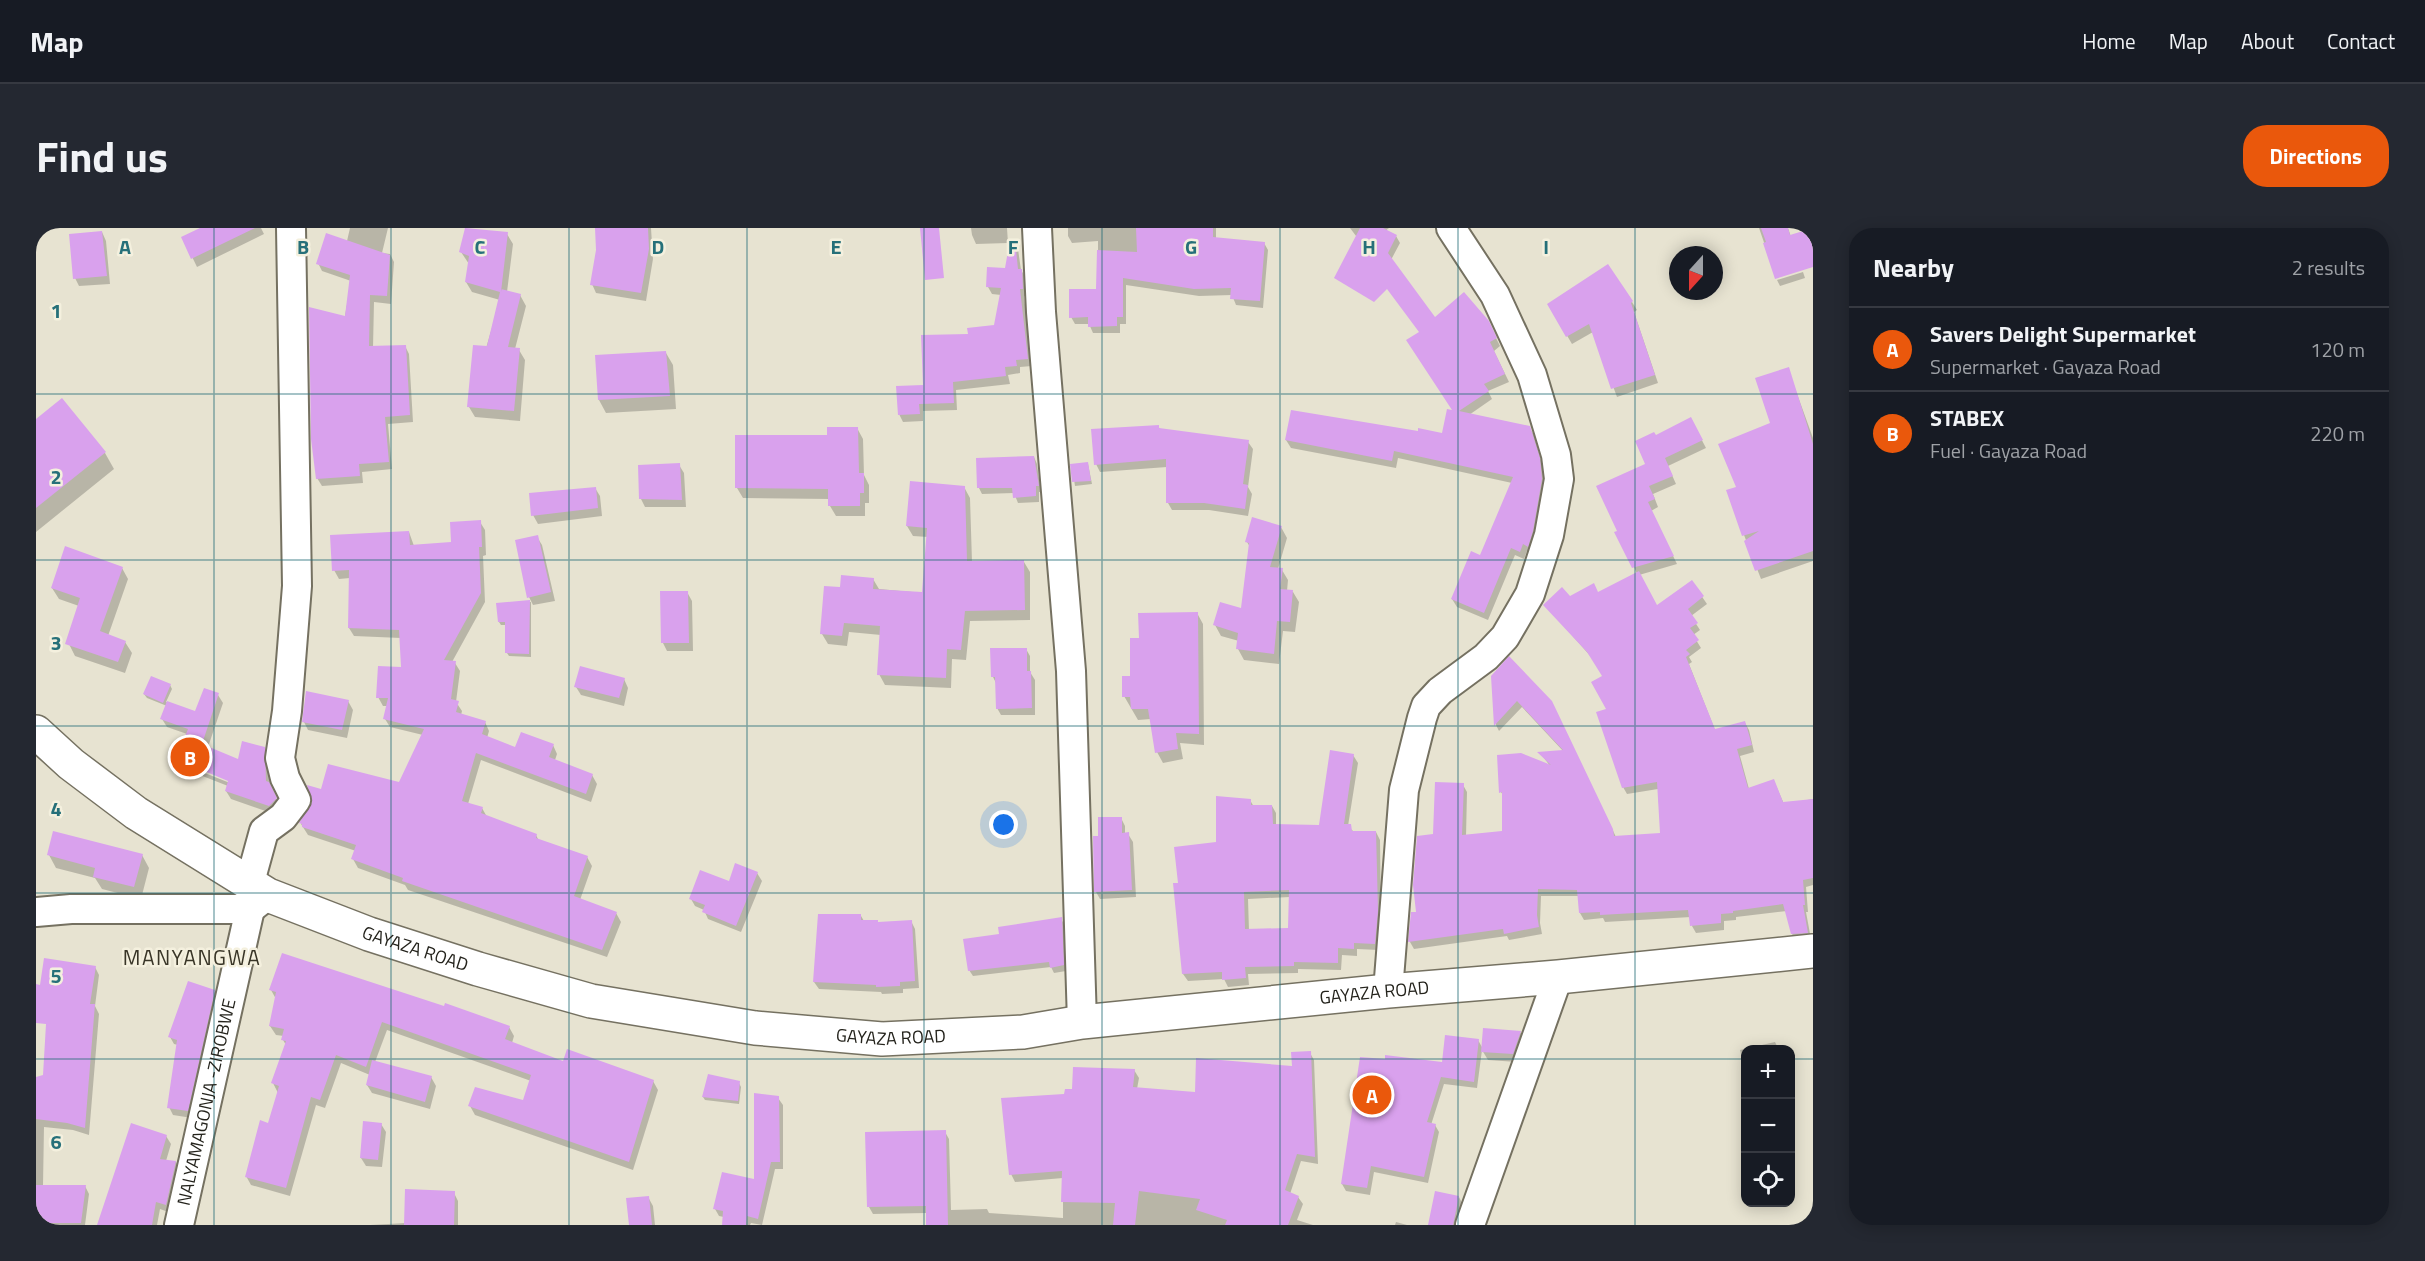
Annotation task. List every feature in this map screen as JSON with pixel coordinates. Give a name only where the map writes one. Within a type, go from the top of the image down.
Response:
[{"type":"main road","name":"GAYAZA ROAD","points":[[36,732],[71,764],[136,813],[208,859],[256,896],[478,969],[568,994],[755,1028],[882,1039],[1023,1032],[1082,1022],[1388,990],[1558,977],[1813,951]]},
{"type":"street","name":"NALYAMAGONJA -ZIROBWE","points":[[179,1225],[256,896],[264,831],[283,818],[296,800],[285,778],[280,759],[287,711],[297,586],[291,228]]},
{"type":"street","points":[[1037,228],[1042,324],[1071,671],[1082,1022]]},
{"type":"street","points":[[1388,990],[1404,790],[1426,706],[1440,691],[1486,657],[1505,637],[1530,594],[1549,535],[1559,479],[1556,455],[1532,375],[1495,295],[1451,228]]},
{"type":"street","points":[[36,912],[256,896]]},
{"type":"street","points":[[1470,1225],[1558,977]]},
{"type":"building","points":[[200,228],[255,228],[191,259],[181,237]]},
{"type":"building","points":[[465,228],[508,232],[501,289],[521,294],[508,347],[520,348],[514,411],[467,407],[473,345],[487,346],[500,292],[465,282],[469,256],[459,252]]},
{"type":"building","points":[[595,228],[648,228],[649,249],[641,293],[590,285],[596,250]]},
{"type":"building","points":[[920,228],[939,228],[944,278],[925,280]]},
{"type":"building","points":[[1136,228],[1213,228],[1213,237],[1265,242],[1260,301],[1230,299],[1231,288],[1194,289],[1123,278],[1123,317],[1117,317],[1117,326],[1088,327],[1088,317],[1069,318],[1069,289],[1096,289],[1097,250],[1137,252]]},
{"type":"building","points":[[1360,228],[1383,228],[1397,235],[1388,253],[1435,317],[1464,292],[1489,321],[1497,338],[1490,342],[1505,374],[1484,384],[1489,391],[1459,411],[1530,426],[1540,458],[1542,479],[1533,531],[1528,547],[1523,544],[1520,552],[1511,548],[1484,613],[1451,599],[1471,551],[1480,555],[1513,477],[1394,451],[1392,461],[1285,440],[1291,410],[1442,433],[1447,409],[1452,410],[1406,340],[1419,332],[1387,289],[1374,302],[1334,278]]},
{"type":"building","points":[[1761,228],[1788,228],[1790,235],[1813,228],[1813,267],[1775,279],[1763,243],[1766,242]]},
{"type":"building","points":[[102,231],[107,276],[73,279],[69,234]]},
{"type":"building","points":[[326,233],[390,255],[387,296],[370,295],[369,346],[406,345],[410,415],[385,417],[389,462],[359,464],[360,476],[316,479],[311,439],[309,307],[345,316],[350,275],[316,264]]},
{"type":"building","points":[[1010,240],[1015,240],[1018,269],[1022,269],[1023,289],[1020,289],[1028,359],[1016,360],[1017,366],[1005,367],[1006,376],[953,382],[954,403],[919,404],[920,414],[898,415],[896,386],[923,385],[921,335],[968,334],[967,328],[994,325],[1001,288],[986,287],[987,267],[1005,268]]},
{"type":"building","points":[[1608,264],[1633,301],[1631,303],[1655,375],[1611,389],[1589,324],[1566,337],[1547,304]]},
{"type":"building","points":[[666,351],[670,396],[598,400],[595,355]]},
{"type":"building","points":[[1789,367],[1813,444],[1813,551],[1755,571],[1744,541],[1759,531],[1742,536],[1726,490],[1736,487],[1718,444],[1770,423],[1755,378]]},
{"type":"building","points":[[62,398],[106,452],[36,508],[36,419]]},
{"type":"building","points":[[1691,417],[1703,440],[1665,458],[1673,476],[1649,486],[1655,499],[1648,502],[1674,556],[1632,568],[1614,532],[1617,531],[1596,486],[1645,464],[1635,441],[1654,432],[1656,435]]},
{"type":"building","points":[[1159,425],[1159,428],[1249,440],[1243,484],[1248,485],[1245,509],[1204,503],[1166,503],[1166,459],[1094,465],[1091,429]]},
{"type":"building","points":[[827,427],[858,427],[859,473],[864,473],[864,493],[860,493],[860,506],[828,506],[828,489],[735,488],[735,435],[827,435]]},
{"type":"building","points":[[1034,456],[1039,486],[1036,486],[1036,496],[1013,498],[1012,488],[977,488],[976,458]]},
{"type":"building","points":[[1088,462],[1091,481],[1072,482],[1070,464]]},
{"type":"building","points":[[680,463],[682,500],[639,499],[638,465]]},
{"type":"building","points":[[910,481],[965,486],[967,561],[1024,560],[1025,610],[965,611],[961,650],[947,649],[946,678],[877,675],[880,626],[844,623],[842,636],[820,634],[824,586],[840,587],[841,575],[874,578],[873,589],[922,592],[927,528],[906,526]]},
{"type":"building","points":[[596,487],[598,508],[531,516],[529,493]]},
{"type":"building","points":[[1252,517],[1282,526],[1270,567],[1283,568],[1280,589],[1293,590],[1290,622],[1277,621],[1274,654],[1236,649],[1238,633],[1213,625],[1220,602],[1241,608],[1249,543],[1245,542]]},
{"type":"building","points":[[481,520],[482,547],[479,547],[481,593],[444,660],[456,661],[451,699],[459,701],[456,712],[486,721],[482,734],[515,747],[521,732],[554,744],[549,757],[593,774],[586,794],[476,753],[462,801],[483,807],[481,813],[537,834],[536,838],[588,856],[574,896],[617,912],[602,950],[402,881],[403,878],[351,859],[356,845],[302,827],[299,823],[312,802],[307,785],[321,789],[328,764],[399,782],[424,729],[383,719],[388,698],[376,698],[378,666],[401,667],[399,630],[348,628],[349,570],[332,571],[330,535],[409,531],[410,545],[451,542],[450,522]]},
{"type":"building","points":[[538,535],[551,592],[527,598],[515,540]]},
{"type":"building","points":[[65,546],[123,567],[100,631],[126,641],[118,662],[65,644],[80,598],[51,588]]},
{"type":"building","points":[[1639,571],[1657,605],[1692,580],[1704,596],[1688,609],[1698,623],[1690,628],[1699,640],[1686,650],[1690,654],[1686,657],[1715,729],[1745,721],[1752,745],[1737,749],[1748,788],[1774,779],[1783,802],[1813,799],[1813,878],[1803,880],[1805,905],[1803,905],[1808,933],[1791,934],[1783,904],[1733,911],[1733,913],[1721,914],[1721,923],[1690,926],[1688,910],[1600,915],[1600,912],[1579,913],[1577,890],[1538,889],[1539,927],[1504,934],[1503,929],[1408,942],[1411,912],[1416,912],[1413,885],[1417,836],[1433,834],[1435,782],[1464,783],[1462,835],[1502,831],[1502,792],[1499,793],[1497,755],[1521,753],[1551,765],[1537,752],[1563,750],[1517,701],[1494,726],[1491,676],[1509,656],[1552,701],[1613,829],[1614,836],[1660,833],[1657,782],[1622,788],[1596,712],[1606,709],[1591,682],[1602,676],[1587,652],[1543,605],[1562,587],[1570,596],[1594,583],[1598,592]]},
{"type":"building","points":[[660,591],[688,591],[689,643],[661,643]]},
{"type":"building","points":[[530,600],[529,654],[505,653],[505,622],[498,622],[496,603]]},
{"type":"building","points":[[1198,612],[1199,734],[1176,733],[1178,749],[1155,753],[1148,709],[1131,709],[1130,697],[1122,697],[1122,676],[1130,676],[1130,638],[1139,638],[1138,613]]},
{"type":"building","points":[[990,648],[1027,648],[1027,671],[1031,671],[1032,708],[996,709],[995,677],[991,677]]},
{"type":"building","points":[[580,666],[625,678],[619,698],[574,687]]},
{"type":"building","points":[[151,676],[171,684],[163,703],[143,694]]},
{"type":"building","points":[[204,688],[219,693],[202,744],[238,759],[242,741],[265,747],[266,781],[269,782],[277,798],[269,806],[225,791],[228,781],[176,759],[188,729],[160,719],[167,701],[195,711]]},
{"type":"building","points":[[306,691],[349,700],[342,730],[302,722]]},
{"type":"building","points":[[1330,750],[1354,754],[1344,824],[1351,824],[1352,831],[1376,831],[1378,911],[1375,944],[1354,943],[1354,949],[1338,948],[1338,963],[1294,962],[1294,966],[1245,967],[1246,978],[1222,980],[1222,972],[1182,974],[1173,883],[1178,883],[1174,847],[1216,842],[1216,796],[1251,799],[1251,805],[1272,805],[1273,824],[1319,825]],"holes":[[[1289,890],[1288,928],[1245,929],[1244,892]]]},
{"type":"building","points":[[1098,817],[1122,817],[1122,833],[1129,832],[1132,890],[1094,892],[1093,836],[1098,836]]},
{"type":"building","points":[[53,831],[143,854],[134,887],[93,877],[95,868],[47,855]]},
{"type":"building","points":[[735,863],[758,872],[736,926],[702,912],[705,905],[689,899],[700,870],[729,881]]},
{"type":"building","points":[[818,914],[861,914],[861,920],[878,920],[878,922],[912,920],[915,981],[900,982],[900,986],[876,987],[876,985],[813,982]]},
{"type":"building","points":[[1062,917],[1064,965],[1050,968],[1049,962],[968,971],[963,939],[999,934],[998,927]]},
{"type":"building","points":[[282,953],[444,1006],[445,1003],[510,1026],[505,1039],[563,1061],[567,1049],[654,1080],[629,1162],[468,1106],[475,1087],[523,1100],[531,1075],[382,1022],[366,1067],[336,1055],[320,1100],[311,1097],[286,1188],[245,1177],[260,1120],[268,1123],[279,1086],[271,1083],[286,1041],[281,1040],[284,1029],[269,1026],[276,992],[269,990]]},
{"type":"building","points":[[44,958],[96,966],[90,1004],[95,1004],[85,1128],[36,1119],[36,1077],[43,1075],[46,1024],[36,1023],[36,984],[40,985]]},
{"type":"building","points":[[188,981],[215,990],[188,1111],[167,1108],[177,1040],[168,1037]]},
{"type":"building","points":[[1483,1028],[1521,1031],[1513,1054],[1481,1052]]},
{"type":"building","points":[[1445,1035],[1479,1039],[1474,1082],[1441,1077],[1427,1122],[1436,1124],[1424,1177],[1371,1166],[1367,1188],[1341,1184],[1360,1057],[1385,1059],[1385,1055],[1442,1062]]},
{"type":"building","points":[[1311,1051],[1315,1157],[1297,1154],[1285,1190],[1299,1196],[1288,1225],[1225,1225],[1227,1220],[1196,1210],[1200,1199],[1139,1191],[1135,1225],[1113,1225],[1115,1203],[1061,1202],[1062,1171],[1009,1175],[1001,1098],[1064,1094],[1065,1089],[1072,1089],[1073,1067],[1135,1069],[1133,1087],[1195,1092],[1196,1058],[1292,1066],[1291,1052]]},
{"type":"building","points":[[372,1060],[432,1076],[425,1102],[366,1085]]},
{"type":"building","points":[[708,1074],[740,1081],[738,1101],[702,1097]]},
{"type":"building","points":[[754,1093],[779,1096],[780,1162],[771,1162],[758,1219],[747,1216],[746,1225],[722,1225],[723,1211],[713,1209],[722,1172],[754,1179]]},
{"type":"building","points":[[363,1121],[382,1123],[378,1160],[360,1158]]},
{"type":"building","points":[[131,1123],[167,1135],[160,1159],[176,1161],[166,1205],[156,1202],[152,1225],[97,1225]]},
{"type":"building","points":[[946,1130],[948,1225],[926,1225],[926,1206],[867,1207],[865,1132]]},
{"type":"building","points":[[36,1185],[86,1185],[81,1223],[36,1223]]},
{"type":"building","points":[[405,1189],[455,1191],[454,1225],[404,1225]]},
{"type":"building","points":[[1435,1191],[1459,1196],[1453,1225],[1428,1225]]},
{"type":"building","points":[[649,1196],[652,1225],[629,1225],[626,1198]]},
{"type":"place","name":"STABEX","points":[[190,757]]},
{"type":"place","name":"Savers Delight Supermarket","points":[[1372,1095]]},
{"type":"district","name":"MANYANGWA","points":[[192,958]]}]
